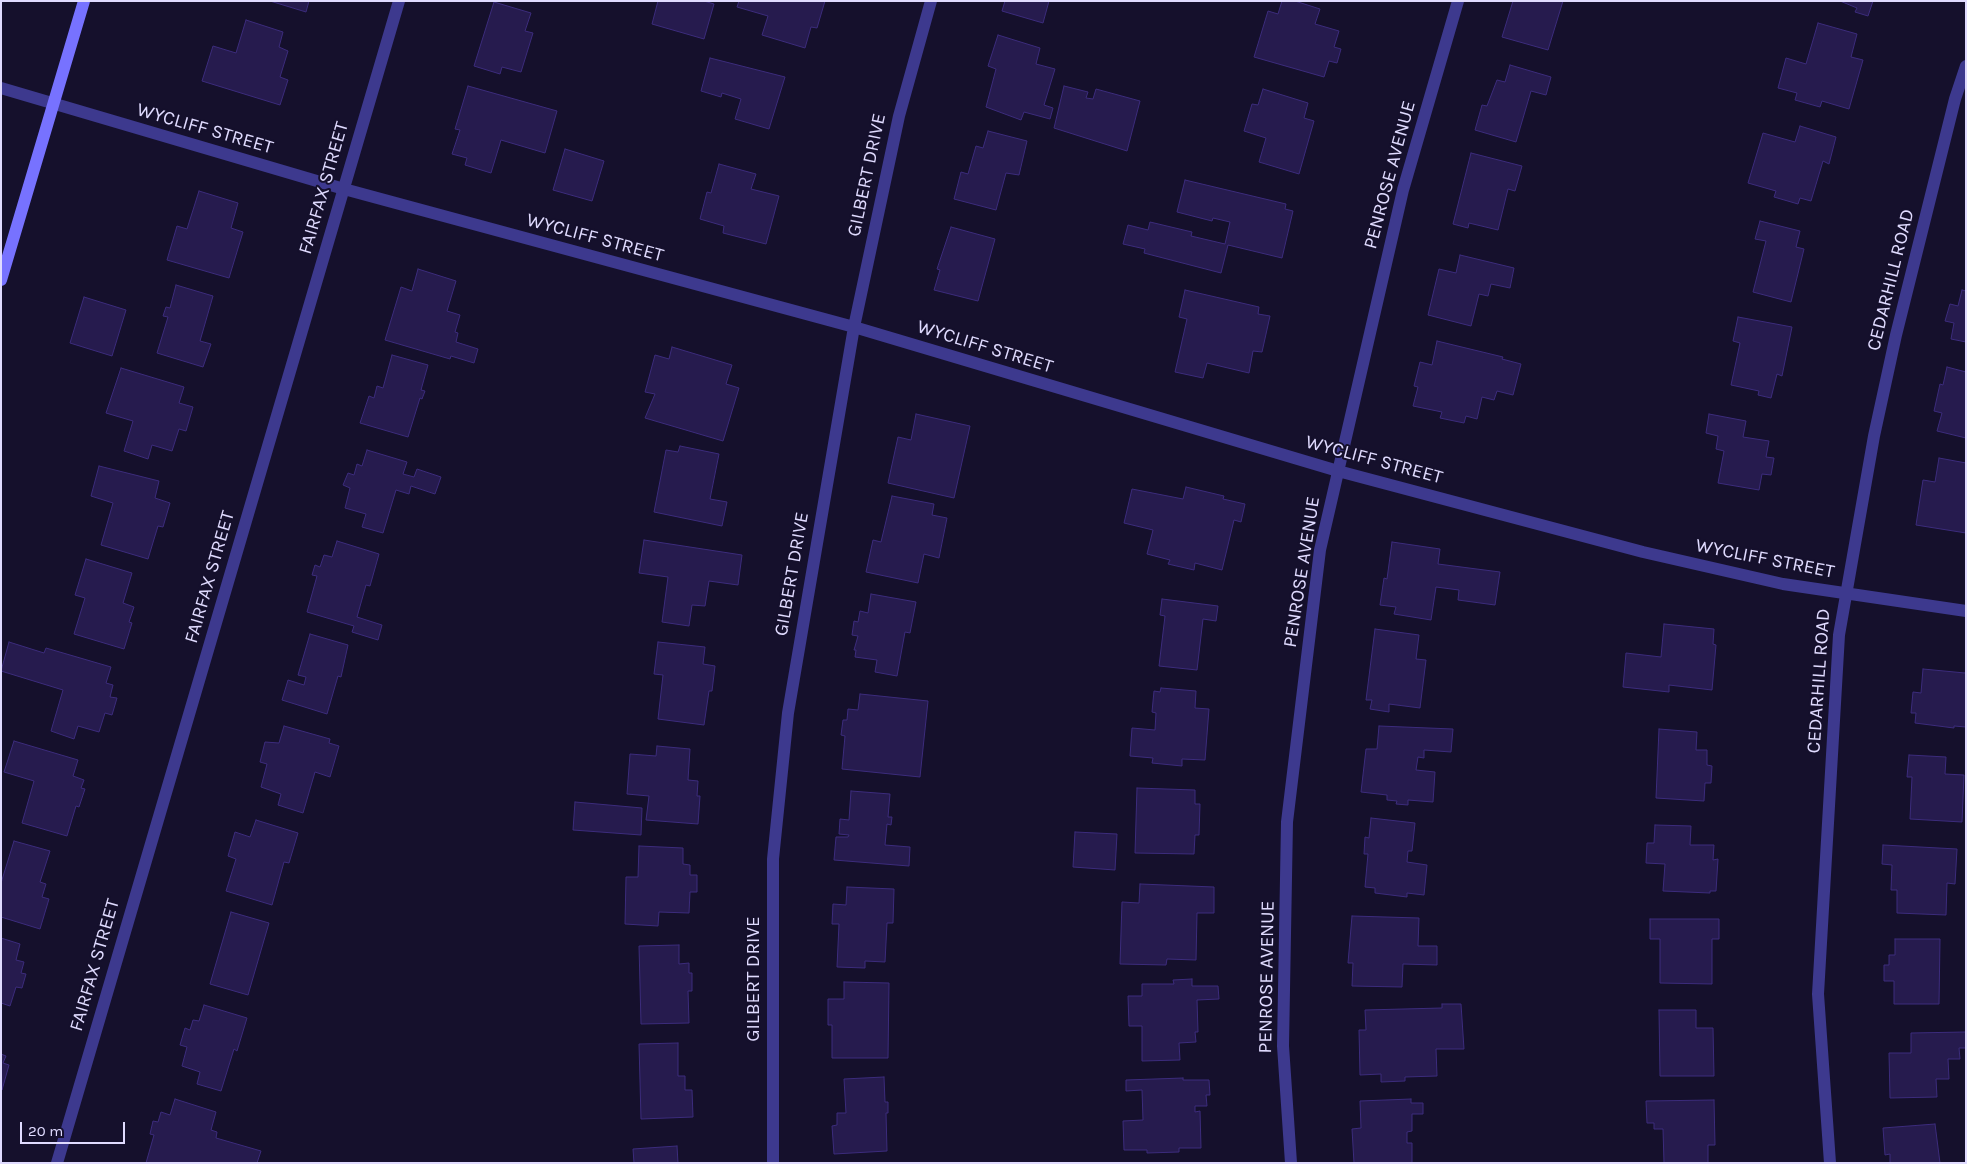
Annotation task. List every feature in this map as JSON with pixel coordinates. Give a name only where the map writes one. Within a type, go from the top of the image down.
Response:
[{"type":"street","points":[[1,280],[84,1]]},
{"type":"street","name":"FAIRFAX STREET","points":[[57,1163],[399,1]]},
{"type":"street","name":"GILBERT DRIVE","points":[[773,1163],[774,849],[788,712],[854,327],[899,116],[931,1]]},
{"type":"street","name":"PENROSE AVENUE","points":[[1291,1163],[1283,1046],[1288,822],[1320,550],[1403,190],[1458,1]]},
{"type":"street","name":"CEDARHILL ROAD","points":[[1830,1163],[1818,994],[1839,635],[1896,334],[1955,99],[1966,66]]},
{"type":"street","name":"WYCLIFF STREET","points":[[1,88],[344,189],[854,327],[1338,471],[1643,552],[1784,584],[1966,611]]},
{"type":"building","points":[[270,1],[309,1],[306,12]]},
{"type":"building","points":[[658,1],[704,1],[714,4],[704,39],[652,24]]},
{"type":"building","points":[[739,1],[825,1],[817,28],[811,27],[805,48],[762,35],[768,16],[737,7]]},
{"type":"building","points":[[1005,1],[1049,1],[1043,23],[1002,11]]},
{"type":"building","points":[[1282,1],[1295,1],[1320,9],[1315,24],[1339,31],[1334,47],[1341,49],[1337,63],[1329,61],[1324,77],[1254,57],[1268,11],[1278,14]]},
{"type":"building","points":[[1513,1],[1563,1],[1548,50],[1502,37]]},
{"type":"building","points":[[1840,1],[1873,1],[1868,16],[1855,12],[1857,8]]},
{"type":"building","points":[[494,2],[531,13],[525,31],[533,33],[521,72],[502,67],[500,74],[474,66]]},
{"type":"building","points":[[246,20],[283,32],[279,47],[288,51],[280,77],[288,80],[280,105],[202,81],[213,46],[236,53]]},
{"type":"building","points":[[1818,23],[1857,34],[1851,57],[1863,60],[1849,109],[1822,101],[1820,107],[1795,100],[1797,93],[1778,88],[1786,58],[1806,64]]},
{"type":"building","points":[[998,35],[1040,48],[1036,64],[1055,69],[1044,105],[1053,108],[1050,119],[1024,112],[1021,120],[986,107],[996,69],[988,66]]},
{"type":"building","points":[[710,58],[785,77],[769,129],[735,119],[741,99],[722,93],[721,97],[701,91]]},
{"type":"building","points":[[1510,65],[1551,77],[1546,95],[1531,91],[1516,142],[1475,130],[1482,105],[1487,106],[1497,80],[1505,82]]},
{"type":"building","points":[[468,86],[557,111],[545,153],[501,140],[491,173],[465,165],[467,158],[452,154],[460,130],[455,129]]},
{"type":"building","points":[[1064,86],[1088,92],[1086,98],[1093,99],[1096,89],[1140,101],[1127,151],[1054,128]]},
{"type":"building","points":[[1263,89],[1308,103],[1304,118],[1314,121],[1299,174],[1259,162],[1266,138],[1244,131],[1252,104],[1258,105]]},
{"type":"building","points":[[1800,126],[1836,137],[1829,164],[1823,161],[1811,201],[1800,198],[1798,204],[1774,197],[1776,191],[1748,183],[1763,133],[1795,142]]},
{"type":"building","points":[[988,131],[1027,141],[1019,175],[1006,173],[996,210],[954,199],[961,172],[968,174],[976,146],[983,148]]},
{"type":"building","points":[[565,149],[604,161],[592,201],[553,190]]},
{"type":"building","points":[[1471,153],[1522,166],[1515,191],[1508,189],[1498,230],[1469,223],[1468,228],[1453,224]]},
{"type":"building","points":[[719,164],[756,174],[751,189],[779,196],[766,244],[723,233],[724,226],[700,219],[707,192],[711,193]]},
{"type":"building","points":[[1185,180],[1286,204],[1285,209],[1293,211],[1282,258],[1228,245],[1221,273],[1144,253],[1145,249],[1123,244],[1128,225],[1148,230],[1150,222],[1192,232],[1191,236],[1225,244],[1230,222],[1213,218],[1212,221],[1177,212]]},
{"type":"building","points":[[199,191],[238,203],[231,228],[243,232],[229,278],[167,260],[177,226],[187,229]]},
{"type":"building","points":[[1760,221],[1800,231],[1796,247],[1804,249],[1791,302],[1753,292],[1766,241],[1755,239]]},
{"type":"building","points":[[951,227],[995,239],[978,301],[934,290],[940,270],[937,269]]},
{"type":"building","points":[[1460,255],[1514,268],[1510,288],[1491,284],[1488,296],[1479,294],[1471,326],[1428,315],[1439,269],[1456,273]]},
{"type":"building","points":[[418,269],[456,281],[447,311],[460,315],[455,332],[458,333],[456,342],[478,349],[474,363],[451,356],[450,359],[385,340],[401,287],[412,291]]},
{"type":"building","points":[[176,285],[213,296],[200,341],[211,344],[203,367],[157,353],[168,317],[163,316],[166,307],[170,308]]},
{"type":"building","points":[[1185,290],[1259,307],[1258,314],[1270,316],[1262,352],[1253,351],[1249,373],[1207,363],[1203,378],[1175,372],[1187,319],[1179,317]]},
{"type":"building","points":[[1962,290],[1966,291],[1966,342],[1951,339],[1954,323],[1945,321],[1950,304],[1958,306]]},
{"type":"building","points":[[84,297],[126,310],[112,356],[70,343]]},
{"type":"building","points":[[1738,317],[1792,327],[1782,376],[1777,374],[1771,398],[1758,395],[1759,391],[1731,385],[1740,343],[1733,341]]},
{"type":"building","points":[[1437,341],[1503,357],[1502,359],[1521,364],[1513,395],[1497,391],[1494,400],[1482,397],[1477,419],[1466,416],[1464,423],[1440,418],[1442,412],[1413,406],[1418,387],[1414,386],[1420,362],[1432,365]]},
{"type":"building","points":[[672,347],[732,365],[726,384],[739,388],[723,441],[645,418],[655,394],[645,392],[655,355],[669,359]]},
{"type":"building","points":[[392,355],[428,365],[421,390],[425,391],[422,399],[420,398],[408,437],[360,423],[369,396],[374,398],[377,386],[383,388]]},
{"type":"building","points":[[1947,367],[1966,372],[1966,438],[1937,431],[1942,413],[1934,411],[1940,384],[1943,385]]},
{"type":"building","points":[[121,368],[184,387],[179,403],[193,407],[186,431],[179,429],[172,451],[152,445],[148,459],[124,451],[133,421],[106,413]]},
{"type":"building","points":[[916,414],[970,426],[954,498],[888,483],[898,437],[911,440]]},
{"type":"building","points":[[1709,414],[1746,421],[1743,437],[1769,441],[1766,457],[1774,458],[1771,475],[1762,474],[1759,490],[1718,483],[1724,451],[1716,449],[1718,436],[1706,433]]},
{"type":"building","points":[[680,446],[719,454],[710,499],[727,502],[722,526],[654,512],[666,450],[678,452]]},
{"type":"building","points":[[367,450],[407,462],[403,474],[414,477],[417,469],[441,477],[435,494],[411,486],[409,494],[396,490],[383,533],[362,527],[366,514],[345,508],[350,488],[343,485],[348,473],[354,475],[357,464],[362,466]]},
{"type":"building","points":[[1939,458],[1966,463],[1966,533],[1916,525],[1923,480],[1935,482]]},
{"type":"building","points":[[99,466],[159,481],[155,498],[170,503],[163,527],[158,526],[148,559],[101,545],[113,503],[91,496]]},
{"type":"building","points":[[1186,487],[1224,496],[1223,499],[1245,504],[1241,522],[1234,520],[1222,570],[1195,563],[1194,570],[1168,564],[1170,560],[1147,554],[1153,530],[1124,523],[1132,489],[1183,499]]},
{"type":"building","points":[[892,496],[934,504],[932,515],[947,518],[939,558],[924,554],[918,583],[866,572],[873,540],[881,542]]},
{"type":"building","points":[[644,540],[742,555],[738,585],[709,581],[705,606],[692,605],[689,626],[662,622],[668,577],[639,573]]},
{"type":"building","points":[[337,541],[379,554],[370,586],[366,585],[357,617],[382,625],[378,640],[352,632],[354,626],[307,612],[317,576],[312,575],[315,565],[320,567],[324,555],[332,557]]},
{"type":"building","points":[[1392,542],[1440,549],[1438,564],[1500,572],[1495,605],[1458,600],[1459,590],[1436,587],[1431,620],[1394,614],[1396,607],[1380,605],[1384,578],[1387,579]]},
{"type":"building","points":[[86,559],[132,573],[123,603],[134,607],[129,622],[132,623],[124,649],[74,634],[85,598],[75,595]]},
{"type":"building","points":[[871,594],[916,602],[910,633],[905,632],[897,676],[875,672],[877,660],[855,657],[856,650],[854,650],[858,636],[852,635],[854,621],[858,622],[860,611],[868,613]]},
{"type":"building","points":[[1162,599],[1218,606],[1216,621],[1203,619],[1197,670],[1159,666],[1165,616],[1160,615]]},
{"type":"building","points":[[1664,624],[1714,629],[1713,644],[1716,645],[1712,690],[1669,685],[1669,692],[1623,687],[1626,653],[1661,657]]},
{"type":"building","points":[[1375,629],[1419,635],[1416,659],[1426,660],[1420,708],[1389,704],[1389,712],[1370,709],[1372,700],[1366,700]]},
{"type":"building","points":[[310,634],[348,645],[341,677],[338,676],[327,714],[282,700],[288,680],[304,685],[306,677],[298,675]]},
{"type":"building","points":[[9,642],[44,653],[46,648],[111,667],[106,683],[113,685],[110,697],[117,698],[112,715],[105,713],[99,732],[78,726],[74,739],[51,731],[63,690],[1,671]]},
{"type":"building","points":[[658,642],[705,647],[703,664],[715,666],[712,691],[709,691],[704,725],[658,719],[663,675],[654,674]]},
{"type":"building","points":[[1923,669],[1965,673],[1966,671],[1966,727],[1954,726],[1954,728],[1915,723],[1916,713],[1911,713],[1913,692],[1921,693]]},
{"type":"building","points":[[1161,688],[1196,691],[1195,708],[1209,709],[1205,760],[1182,759],[1182,766],[1152,763],[1153,758],[1130,756],[1132,728],[1155,730],[1156,713],[1152,712],[1154,691],[1160,692]]},
{"type":"building","points":[[860,694],[928,701],[920,777],[842,769],[845,736],[841,735],[843,720],[847,720],[848,709],[858,710]]},
{"type":"building","points":[[284,726],[330,739],[329,743],[339,746],[330,777],[315,772],[303,813],[278,805],[281,794],[261,787],[267,764],[260,762],[265,742],[279,743]]},
{"type":"building","points":[[1379,726],[1453,729],[1451,752],[1424,750],[1424,758],[1418,757],[1416,770],[1435,772],[1433,802],[1408,800],[1408,805],[1396,804],[1397,801],[1387,800],[1387,795],[1361,792],[1366,749],[1377,749]]},
{"type":"building","points":[[1659,729],[1697,732],[1696,750],[1707,750],[1707,765],[1712,766],[1711,783],[1705,783],[1704,801],[1656,798]]},
{"type":"building","points":[[14,741],[78,760],[73,776],[84,780],[81,788],[85,789],[79,807],[76,806],[67,836],[22,823],[34,781],[4,772]]},
{"type":"building","points":[[657,746],[690,749],[688,780],[698,781],[697,796],[700,796],[698,824],[646,820],[649,796],[627,794],[630,754],[656,756]]},
{"type":"building","points":[[1909,755],[1946,757],[1945,774],[1964,775],[1962,822],[1910,819],[1912,777],[1907,777]]},
{"type":"building","points":[[1137,788],[1195,790],[1195,804],[1200,804],[1199,835],[1195,835],[1194,854],[1135,853]]},
{"type":"building","points":[[851,791],[890,794],[888,817],[892,817],[891,825],[887,824],[885,845],[910,847],[909,866],[834,860],[836,837],[848,837],[849,835],[839,834],[840,819],[849,820]]},
{"type":"building","points":[[575,802],[642,808],[641,835],[573,830]]},
{"type":"building","points":[[1371,818],[1415,823],[1412,851],[1408,851],[1407,862],[1427,865],[1424,895],[1407,893],[1407,897],[1375,893],[1375,888],[1365,887],[1368,854],[1364,854],[1365,837],[1369,838]]},
{"type":"building","points":[[256,820],[298,833],[289,863],[284,862],[272,905],[226,891],[236,859],[228,856],[235,832],[250,837]]},
{"type":"building","points":[[1655,825],[1691,826],[1690,845],[1714,845],[1713,860],[1718,859],[1716,891],[1710,891],[1710,893],[1663,891],[1665,864],[1646,863],[1647,843],[1654,843]]},
{"type":"building","points":[[1075,832],[1117,834],[1115,870],[1073,867]]},
{"type":"building","points":[[14,841],[50,851],[40,882],[46,884],[42,897],[49,899],[40,929],[1,917],[1,883]]},
{"type":"building","points":[[1883,845],[1957,849],[1955,884],[1947,883],[1946,915],[1897,913],[1897,890],[1891,890],[1892,865],[1882,864]]},
{"type":"building","points":[[639,846],[683,848],[683,864],[690,865],[690,875],[697,875],[697,892],[690,892],[689,913],[659,912],[658,926],[625,924],[626,877],[638,877]]},
{"type":"building","points":[[1140,884],[1214,887],[1214,913],[1197,913],[1196,960],[1167,959],[1166,965],[1120,964],[1122,902],[1139,903]]},
{"type":"building","points":[[847,887],[894,889],[893,923],[887,923],[885,962],[865,961],[865,968],[837,967],[839,924],[832,924],[833,904],[846,905]]},
{"type":"building","points":[[231,912],[269,923],[248,995],[210,984]]},
{"type":"building","points":[[1352,916],[1419,918],[1418,946],[1437,946],[1437,965],[1403,964],[1402,987],[1352,986],[1353,963],[1348,963]]},
{"type":"building","points":[[1650,919],[1719,919],[1719,939],[1712,939],[1712,984],[1660,983],[1660,939],[1650,939]]},
{"type":"building","points":[[1,938],[20,944],[16,960],[24,962],[21,973],[26,974],[22,988],[16,987],[10,1006],[1,1003]]},
{"type":"building","points":[[1895,939],[1940,939],[1939,1004],[1894,1004],[1894,981],[1884,981],[1884,965],[1889,965],[1889,955],[1895,955]]},
{"type":"building","points":[[679,945],[679,964],[689,963],[689,973],[692,973],[692,991],[688,991],[689,1023],[641,1024],[639,946]]},
{"type":"building","points":[[1192,979],[1192,986],[1218,986],[1219,999],[1197,1000],[1198,1032],[1195,1032],[1196,1042],[1179,1043],[1180,1060],[1142,1061],[1142,1026],[1129,1026],[1128,996],[1142,996],[1142,984],[1174,984],[1173,980]]},
{"type":"building","points":[[844,982],[889,983],[888,1058],[832,1058],[832,1025],[828,1025],[828,999],[844,999]]},
{"type":"building","points":[[1442,1004],[1461,1004],[1464,1049],[1436,1049],[1437,1076],[1405,1077],[1405,1081],[1381,1082],[1381,1074],[1360,1075],[1359,1030],[1366,1030],[1365,1010],[1442,1008]]},
{"type":"building","points":[[204,1005],[247,1018],[237,1051],[234,1049],[221,1091],[197,1084],[200,1072],[182,1066],[187,1047],[180,1045],[185,1028],[190,1030],[193,1020],[199,1021]]},
{"type":"building","points":[[1659,1010],[1696,1010],[1696,1028],[1713,1028],[1714,1076],[1660,1076]]},
{"type":"building","points":[[1966,1032],[1966,1048],[1959,1048],[1960,1059],[1948,1059],[1949,1079],[1936,1079],[1937,1097],[1890,1098],[1889,1053],[1911,1053],[1911,1033]]},
{"type":"building","points":[[678,1043],[678,1076],[685,1076],[685,1090],[692,1090],[693,1117],[641,1119],[639,1044]]},
{"type":"building","points":[[1,1054],[6,1056],[3,1063],[9,1065],[2,1090]]},
{"type":"building","points":[[884,1077],[885,1102],[888,1102],[888,1113],[886,1113],[887,1151],[834,1154],[832,1126],[837,1125],[837,1113],[846,1113],[844,1079]]},
{"type":"building","points":[[1183,1078],[1183,1080],[1209,1080],[1210,1095],[1206,1095],[1207,1106],[1195,1106],[1195,1112],[1200,1111],[1201,1148],[1179,1148],[1179,1152],[1147,1153],[1147,1150],[1124,1150],[1123,1121],[1143,1120],[1142,1090],[1126,1091],[1126,1080]]},
{"type":"building","points":[[175,1099],[216,1112],[211,1130],[217,1132],[216,1138],[261,1151],[257,1163],[146,1163],[154,1135],[150,1134],[153,1121],[158,1122],[161,1112],[170,1115]]},
{"type":"building","points":[[1411,1099],[1411,1103],[1423,1103],[1423,1114],[1412,1114],[1412,1131],[1407,1132],[1407,1143],[1412,1143],[1412,1163],[1354,1163],[1352,1129],[1361,1128],[1360,1101]]},
{"type":"building","points":[[1714,1100],[1715,1145],[1708,1145],[1708,1163],[1664,1163],[1663,1129],[1654,1129],[1654,1123],[1647,1123],[1646,1101]]},
{"type":"building","points":[[1935,1124],[1940,1163],[1890,1163],[1890,1154],[1885,1155],[1883,1128]]},
{"type":"building","points":[[677,1146],[678,1163],[634,1163],[633,1149]]}]
